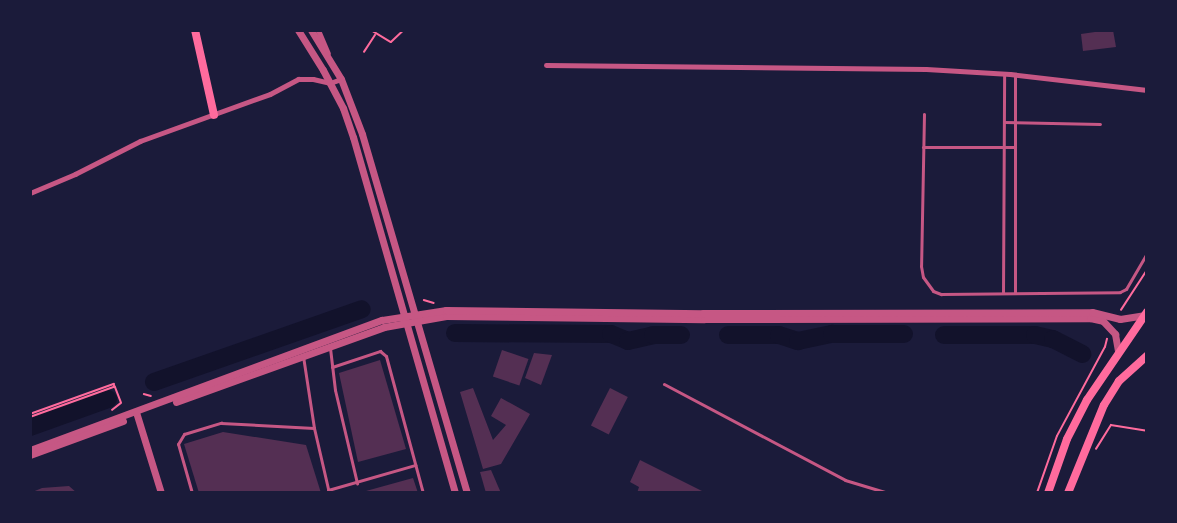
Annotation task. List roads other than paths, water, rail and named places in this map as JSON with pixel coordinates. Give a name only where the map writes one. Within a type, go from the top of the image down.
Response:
[{"type":"main road","points":[[195,30],[214,115]]},
{"type":"main road","points":[[1048,493],[1075,423],[1118,351],[1146,313]]},
{"type":"main road","points":[[1068,493],[1107,399],[1129,370],[1147,356]]},
{"type":"street","points":[[298,30],[330,83],[353,137],[455,493]]},
{"type":"street","points":[[311,30],[333,65]]},
{"type":"street","points":[[318,30],[362,134],[467,493]]},
{"type":"street","points":[[546,65],[927,69],[1015,75],[1147,90]]},
{"type":"street","points":[[30,193],[75,174],[140,141],[270,94],[298,80],[313,79],[330,83],[340,79]]},
{"type":"street","points":[[417,318],[446,310],[704,313],[1092,312],[1120,319],[1146,313]]},
{"type":"street","points":[[30,450],[384,327],[417,318],[446,316],[704,319],[1090,318],[1103,321],[1115,334],[1118,351]]},
{"type":"street","points":[[30,455],[382,320],[405,320]]},
{"type":"street","points":[[136,414],[161,493]]},
{"type":"lane","points":[[1003,293],[1004,74]]},
{"type":"lane","points":[[1015,75],[1015,293]]},
{"type":"lane","points":[[924,114],[921,266],[927,285],[940,294],[1120,292],[1126,289],[1147,253]]},
{"type":"lane","points":[[1004,122],[1100,124]]},
{"type":"lane","points":[[923,147],[1015,147]]},
{"type":"lane","points":[[330,346],[332,367],[357,483]]},
{"type":"lane","points":[[332,367],[380,351],[386,356],[423,493]]},
{"type":"lane","points":[[303,356],[314,428],[329,491],[415,465]]},
{"type":"lane","points":[[664,384],[845,480],[888,493]]},
{"type":"lane","points":[[192,493],[178,444],[184,434],[221,423],[314,428]]},
{"type":"waterway","points":[[154,382],[362,309]]},
{"type":"waterway","points":[[455,333],[611,334],[628,341],[653,335],[681,335]]},
{"type":"waterway","points":[[728,335],[779,335],[798,341],[832,334],[904,334]]},
{"type":"waterway","points":[[944,335],[1035,335],[1053,339],[1082,354]]},
{"type":"waterway","points":[[30,427],[108,399]]}]
